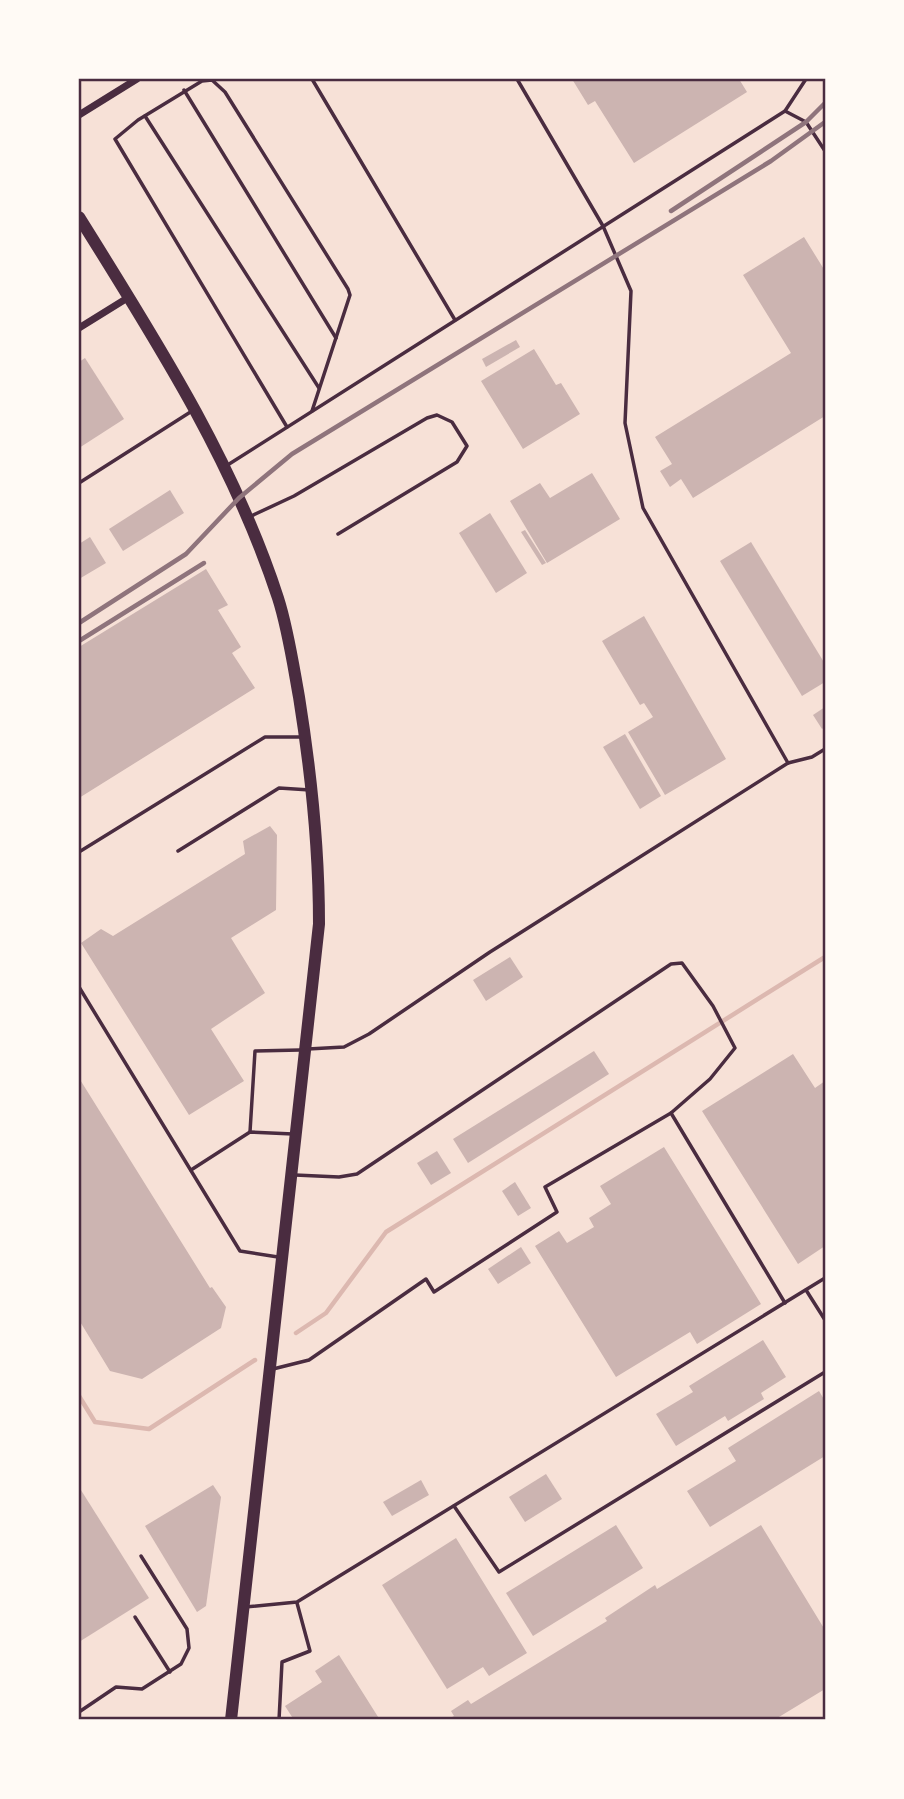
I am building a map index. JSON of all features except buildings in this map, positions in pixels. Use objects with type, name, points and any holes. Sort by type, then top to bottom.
[{"type":"main road","points":[[79,218],[196,408],[247,518],[278,599],[306,737],[312,790],[319,924],[231,1720]]},
{"type":"street","points":[[79,115],[137,79]]},
{"type":"street","points":[[79,328],[129,297]]},
{"type":"lane","points":[[312,79],[455,320]]},
{"type":"lane","points":[[517,79],[603,226],[631,291],[625,423],[643,508],[788,763]]},
{"type":"lane","points":[[224,467],[785,111],[806,79]]},
{"type":"lane","points":[[286,427],[115,139],[184,90],[202,81],[212,80],[225,92],[350,295],[312,411]]},
{"type":"lane","points":[[184,90],[336,338]]},
{"type":"lane","points":[[785,111],[806,122],[825,151]]},
{"type":"lane","points":[[145,116],[319,389]]},
{"type":"lane","points":[[79,483],[196,408]]},
{"type":"lane","points":[[247,518],[294,496],[428,418],[437,415],[452,422],[467,446],[457,462],[338,534]]},
{"type":"lane","points":[[79,852],[265,737],[306,737]]},
{"type":"lane","points":[[250,1132],[254,1051],[344,1046],[369,1034],[490,952],[788,763],[812,757],[825,749]]},
{"type":"lane","points":[[178,851],[279,789],[312,790]]},
{"type":"lane","points":[[269,1370],[309,1360],[426,1279],[434,1292],[557,1212],[545,1187],[671,1113],[710,1079],[735,1048],[717,1013],[682,964],[671,964],[357,1174],[339,1177],[291,1175]]},
{"type":"lane","points":[[79,987],[240,1251],[282,1258]]},
{"type":"lane","points":[[671,1113],[785,1303]]},
{"type":"lane","points":[[191,1170],[250,1132],[295,1134]]},
{"type":"lane","points":[[243,1607],[297,1602],[825,1278]]},
{"type":"lane","points":[[806,1290],[825,1320]]},
{"type":"lane","points":[[454,1506],[499,1572],[825,1372]]},
{"type":"lane","points":[[79,1712],[116,1687],[142,1689],[180,1664],[188,1648],[187,1629],[141,1556]]},
{"type":"lane","points":[[279,1720],[282,1662],[310,1651],[297,1602]]},
{"type":"lane","points":[[135,1617],[170,1672]]},
{"type":"waterway","points":[[296,1333],[326,1313],[386,1232],[825,957]]},
{"type":"waterway","points":[[79,1396],[95,1422],[149,1429],[255,1360]]},
{"type":"railway","points":[[671,211],[806,122],[825,103]]},
{"type":"railway","points":[[79,623],[186,554],[239,498],[292,454],[771,161],[825,122]]},
{"type":"railway","points":[[79,641],[204,563]]}]
